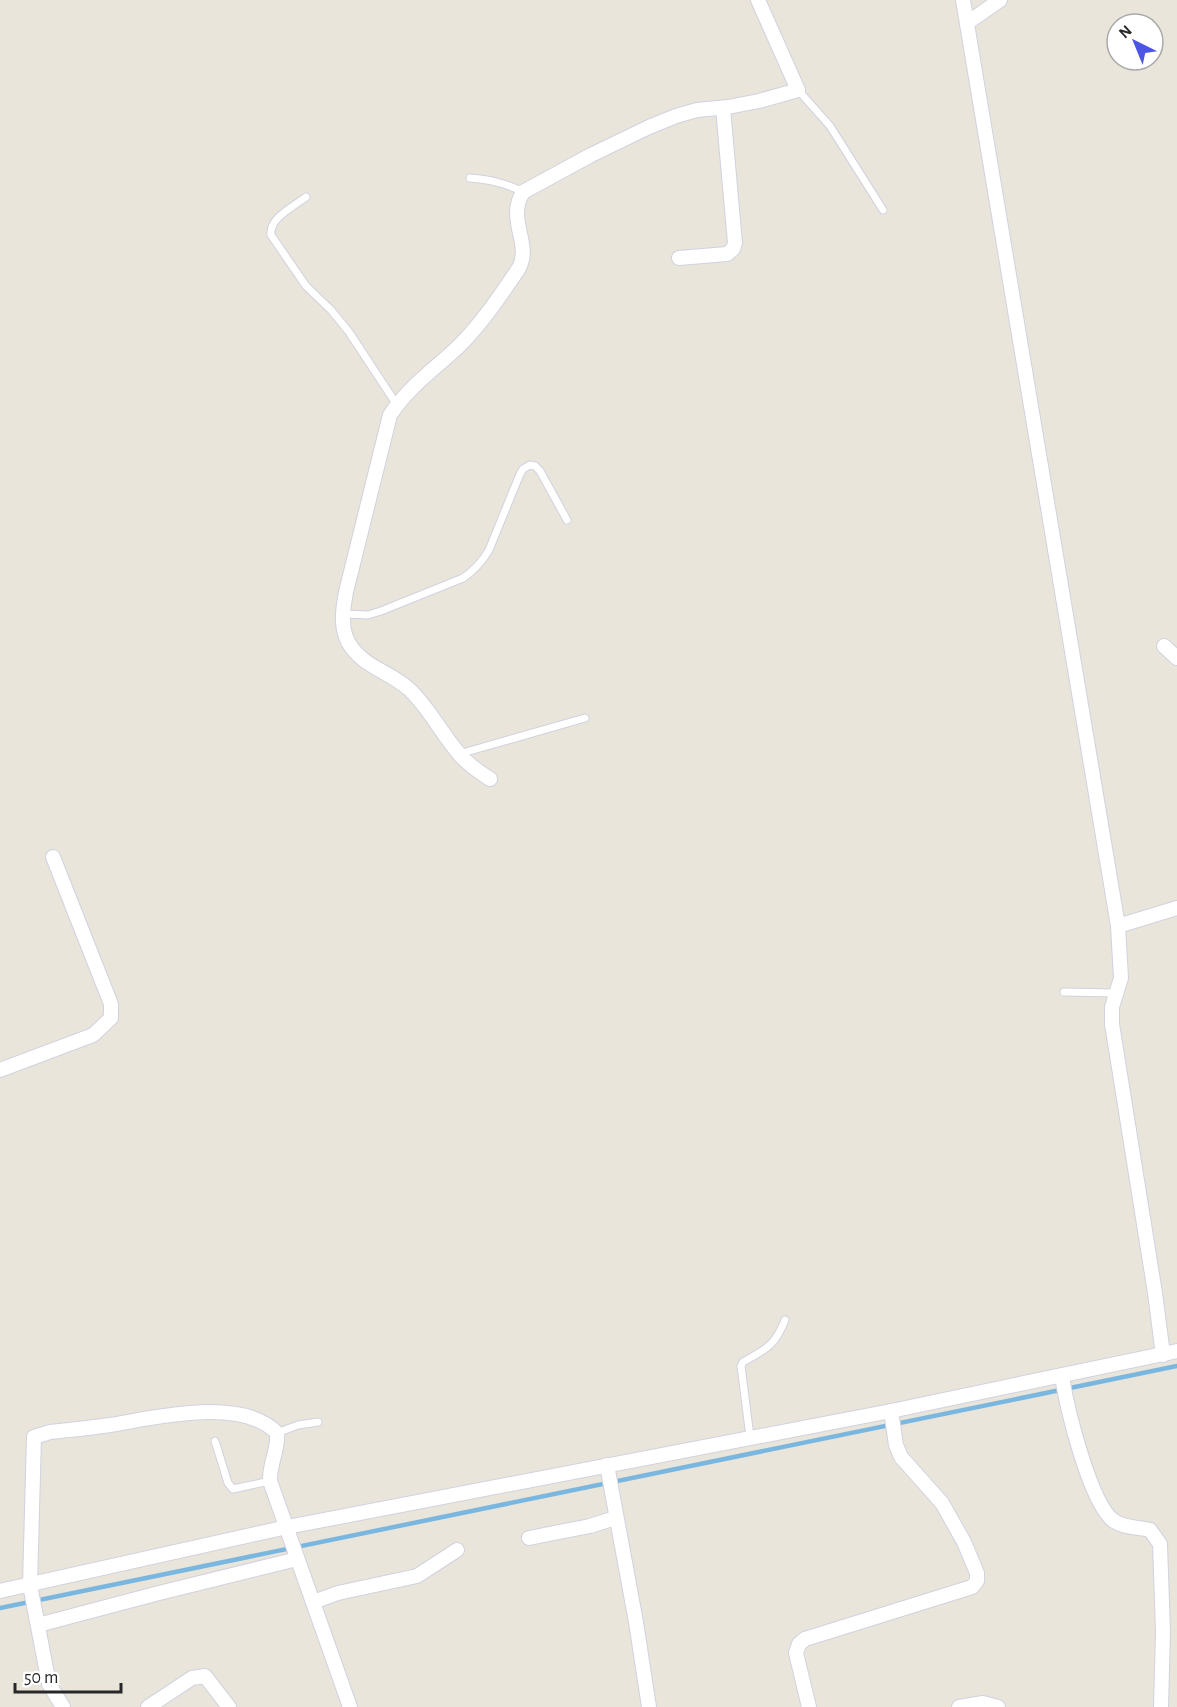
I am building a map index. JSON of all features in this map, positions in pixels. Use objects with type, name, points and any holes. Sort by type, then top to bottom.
[{"type":"street","points":[[490,779],[459,754],[422,702],[409,689],[361,658],[349,644],[344,633],[343,614],[346,592],[390,415],[422,377],[470,334],[524,260],[515,213],[517,201],[523,192],[649,127],[697,110],[759,101],[798,90],[758,0]]},
{"type":"street","points":[[0,1591],[31,1590],[288,1532],[607,1465],[750,1437],[891,1416],[1170,1353],[1155,1293],[1112,1024],[1112,1007],[1121,978],[1118,926],[963,0]]},
{"type":"street","points":[[967,24],[1000,0]]},
{"type":"street","points":[[679,258],[727,254],[733,249],[735,243],[723,108]]},
{"type":"street","points":[[1164,646],[1177,658]]},
{"type":"street","points":[[0,1070],[93,1035],[111,1018],[111,1004],[53,857]]},
{"type":"street","points":[[1118,926],[1177,908]]},
{"type":"street","points":[[1062,1377],[1067,1406],[1098,1503],[1114,1521],[1124,1526],[1150,1530],[1160,1544],[1163,1632],[1161,1707]]},
{"type":"street","points":[[63,1707],[50,1684],[31,1590],[34,1437],[50,1432],[182,1414],[219,1412],[265,1422],[277,1433],[278,1440],[270,1471],[270,1481],[350,1707]]},
{"type":"street","points":[[809,1707],[796,1653],[799,1644],[805,1639],[972,1587],[977,1581],[977,1573],[951,1517],[942,1503],[901,1456],[896,1445],[891,1416]]},
{"type":"street","points":[[607,1465],[649,1707]]},
{"type":"street","points":[[529,1538],[590,1526],[615,1518]]},
{"type":"street","points":[[312,1602],[338,1593],[417,1576],[457,1550]]},
{"type":"street","points":[[37,1619],[159,1593],[296,1556]]},
{"type":"street","points":[[1163,1632],[1177,1633]]},
{"type":"street","points":[[148,1707],[198,1676],[205,1676],[229,1707]]},
{"type":"street","points":[[959,1707],[983,1703],[998,1707]]},
{"type":"lane","points":[[798,90],[830,126],[883,210]]},
{"type":"lane","points":[[470,178],[489,179],[523,192]]},
{"type":"lane","points":[[306,197],[274,221],[270,229],[271,235],[306,286],[331,310],[349,332],[397,405]]},
{"type":"lane","points":[[343,614],[375,613],[463,578],[474,571],[489,550],[520,474],[530,465],[540,471],[567,520]]},
{"type":"lane","points":[[459,754],[585,718]]},
{"type":"lane","points":[[1064,992],[1115,993]]},
{"type":"lane","points":[[750,1437],[741,1366],[743,1362],[772,1345],[779,1337],[785,1320]]},
{"type":"lane","points":[[277,1433],[298,1425],[318,1422]]},
{"type":"lane","points":[[215,1441],[228,1483],[233,1489],[270,1481]]},
{"type":"waterway","points":[[0,1608],[1177,1366]]}]
